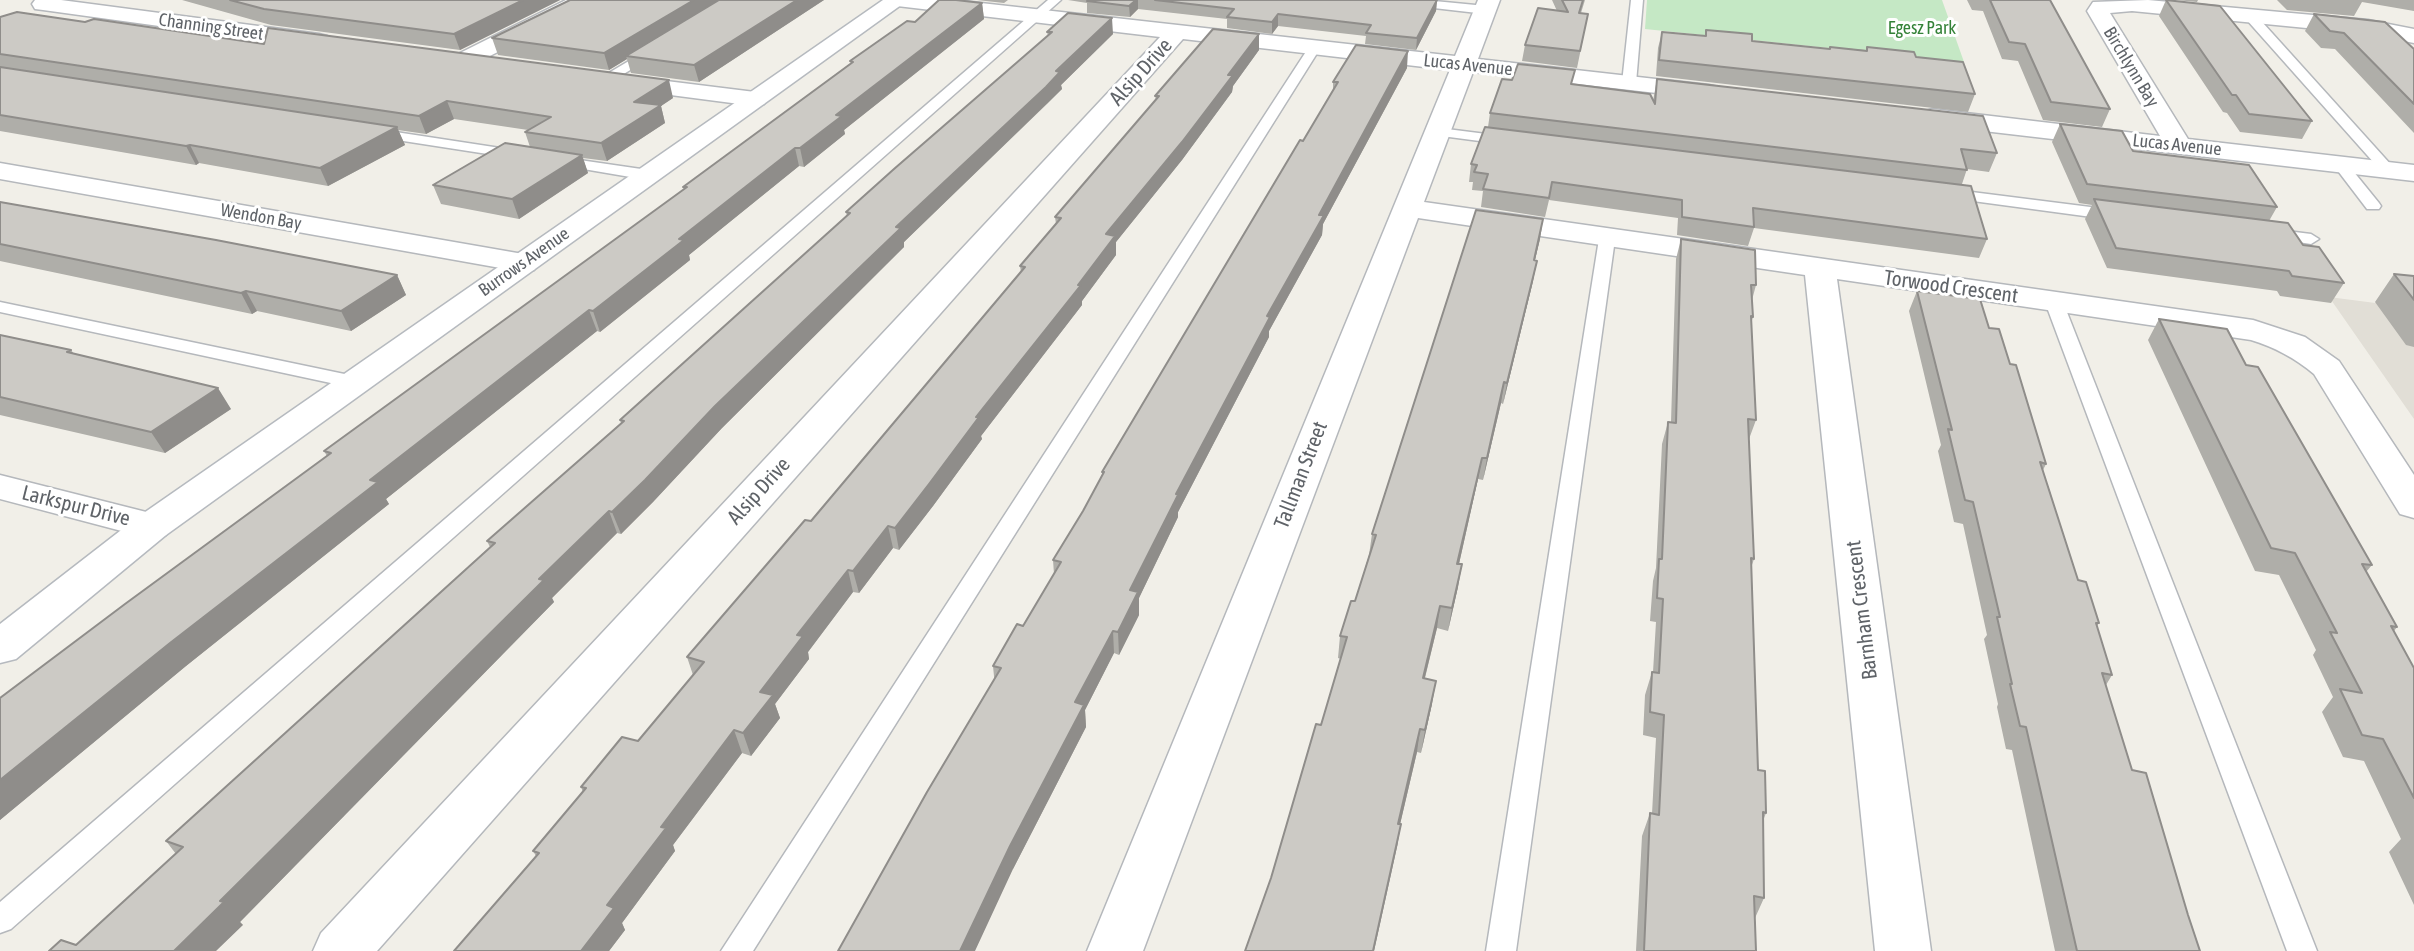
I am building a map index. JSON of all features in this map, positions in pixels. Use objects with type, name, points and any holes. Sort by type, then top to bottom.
[{"type":"street","points":[[462,61],[583,0]]},
{"type":"street","name":"Lucas Avenue","points":[[897,0],[1738,95]]},
{"type":"street","name":"Burrows Avenue","points":[[0,647],[152,526],[897,0]]},
{"type":"street","name":"Channing Street","points":[[39,5],[340,44]]},
{"type":"street","name":"Tallman Street","points":[[1115,951],[1487,5]]},
{"type":"street","name":"Birchlynn Bay","points":[[2179,145],[2098,11],[2107,6],[2132,5],[2368,27],[2414,36]]},
{"type":"street","name":"Alsip Drive","points":[[341,951],[1177,32]]},
{"type":"street","points":[[435,57],[501,66]]},
{"type":"street","points":[[579,76],[755,99]]},
{"type":"street","name":"Lucas Avenue","points":[[1915,115],[2401,171]]},
{"type":"street","name":"Wendon Bay","points":[[0,171],[523,263]]},
{"type":"street","name":"Torwood Crescent","points":[[1406,208],[2253,330],[2277,336],[2316,358],[2326,368],[2414,505]]},
{"type":"street","name":"Barnham Crescent","points":[[1820,269],[1903,951]]},
{"type":"street","name":"Larkspur Drive","points":[[0,487],[152,526]]},
{"type":"street","name":"Burrows Avenue","points":[[0,617],[152,526]]},
{"type":"lane","points":[[0,920],[1055,0]]},
{"type":"lane","points":[[1390,0],[1487,5]]},
{"type":"lane","points":[[1629,83],[1637,0]]},
{"type":"lane","points":[[2250,16],[2401,171]]},
{"type":"lane","points":[[604,80],[671,40]]},
{"type":"lane","points":[[736,951],[1315,47]]},
{"type":"lane","points":[[359,131],[648,175]]},
{"type":"lane","points":[[1439,132],[1522,142]]},
{"type":"lane","points":[[2340,164],[2373,206]]},
{"type":"lane","points":[[1937,193],[2131,217]]},
{"type":"lane","points":[[2255,232],[2311,239]]},
{"type":"lane","points":[[1501,951],[1607,239]]},
{"type":"lane","points":[[2054,302],[2302,951]]},
{"type":"lane","points":[[0,307],[355,382]]},
{"type":"shaded area","points":[[2329,297],[2414,308],[2414,419]]},
{"type":"green space","name":"Egesz Park","points":[[1647,0],[1942,0],[1964,62],[1645,29]]},
{"type":"building","points":[[230,0],[523,0],[454,34],[264,9]]},
{"type":"building","points":[[570,0],[694,0],[604,53],[492,38]]},
{"type":"building","points":[[719,0],[797,0],[694,65],[626,56]]},
{"type":"building","points":[[939,0],[982,3],[836,115],[842,116],[800,148],[795,148],[679,239],[684,240],[593,311],[589,310],[370,480],[378,482],[170,643],[0,780],[0,698],[331,453],[324,451],[687,187],[683,187],[853,62],[850,61],[907,21],[915,22]]},
{"type":"building","points":[[1088,0],[1136,0],[1129,6]]},
{"type":"building","points":[[1155,0],[1437,0],[1417,38],[1366,33],[1371,25],[1278,14],[1272,22],[1227,17],[1234,9]]},
{"type":"building","points":[[1562,0],[1583,0],[1579,13],[1588,14],[1580,51],[1525,45],[1538,8],[1568,12]]},
{"type":"building","points":[[1990,0],[2050,0],[2110,109],[2051,102],[2025,44],[2009,42]]},
{"type":"building","points":[[2166,0],[2220,6],[2312,121],[2249,114],[2236,95],[2232,95]]},
{"type":"building","points":[[17,12],[85,22],[94,19],[264,44],[268,28],[669,80],[634,102],[661,105],[601,143],[525,132],[551,117],[447,101],[419,116],[0,54],[0,17]]},
{"type":"building","points":[[1068,13],[1112,18],[1056,71],[1060,72],[1046,87],[896,227],[901,228],[715,406],[645,480],[539,579],[544,580],[220,901],[224,902],[174,951],[49,951],[61,940],[76,945],[183,847],[166,841],[495,543],[487,541],[624,421],[620,420],[850,213],[846,212],[1052,32],[1047,32]]},
{"type":"building","points":[[2314,14],[2385,22],[2414,49],[2414,104],[2344,33],[2330,31]]},
{"type":"building","points":[[1213,29],[1259,34],[1228,75],[1233,75],[1182,142],[1106,234],[1115,236],[1078,285],[1081,285],[976,417],[979,417],[929,484],[895,528],[888,526],[853,571],[848,570],[797,635],[803,636],[760,692],[773,695],[743,733],[734,730],[661,827],[666,828],[607,905],[614,908],[581,951],[454,951],[539,853],[533,851],[586,788],[581,787],[622,737],[638,741],[704,662],[687,657],[805,520],[811,521],[1025,267],[1020,266],[1061,218],[1055,217]]},
{"type":"building","points":[[1706,30],[1752,34],[1752,41],[1867,51],[1867,47],[1914,52],[1916,57],[1963,62],[1975,94],[1659,60],[1662,32],[1706,36]]},
{"type":"building","points":[[1356,45],[1408,51],[1319,215],[1324,215],[1267,316],[1270,317],[1176,494],[1178,495],[1130,590],[1138,592],[1118,632],[1113,631],[1075,702],[1084,705],[1010,846],[960,951],[838,951],[927,792],[1001,668],[993,666],[1017,624],[1023,626],[1061,562],[1053,560],[1083,511],[1102,472],[1300,140],[1303,141],[1338,82],[1333,82]]},
{"type":"building","points":[[1518,64],[1575,70],[1571,84],[1650,94],[1655,104],[1657,79],[1983,116],[1997,153],[1961,149],[1967,170],[1490,113],[1502,79],[1512,80]]},
{"type":"building","points":[[0,67],[397,127],[320,168],[0,115]]},
{"type":"building","points":[[2060,124],[2122,131],[2133,151],[2249,165],[2277,207],[2087,184]]},
{"type":"building","points":[[1485,127],[1971,186],[1987,239],[1753,208],[1754,227],[1682,217],[1682,200],[1552,182],[1549,198],[1483,189],[1488,174],[1474,172],[1477,165],[1471,164]]},
{"type":"building","points":[[505,143],[582,155],[512,199],[433,185]]},
{"type":"building","points":[[2094,199],[2288,223],[2303,245],[2319,247],[2344,283],[2292,276],[2289,271],[2116,248]]},
{"type":"building","points":[[0,202],[397,275],[341,311],[246,291],[241,293],[0,244]]},
{"type":"building","points":[[1476,210],[1543,219],[1534,260],[1537,261],[1507,383],[1504,382],[1487,458],[1482,458],[1457,564],[1462,564],[1452,608],[1440,606],[1423,678],[1436,681],[1425,730],[1420,729],[1373,951],[1245,951],[1271,878],[1316,724],[1321,725],[1347,637],[1340,636],[1351,601],[1355,601],[1376,535],[1372,534]]},
{"type":"building","points":[[1681,239],[1755,250],[1756,285],[1751,285],[1753,317],[1751,316],[1756,420],[1748,419],[1758,770],[1765,771],[1766,813],[1763,812],[1764,898],[1754,896],[1756,951],[1644,951],[1650,813],[1659,815],[1664,715],[1650,712],[1652,672],[1659,673],[1663,599],[1657,598],[1659,559],[1662,559],[1668,422],[1676,423]]},
{"type":"building","points":[[2394,274],[2414,276],[2414,300]]},
{"type":"building","points":[[1917,291],[1980,299],[1989,328],[1999,329],[2010,364],[2016,365],[2046,464],[2040,462],[2078,580],[2086,582],[2099,623],[2096,623],[2112,675],[2102,673],[2132,770],[2146,773],[2200,951],[2077,951],[2026,727],[2020,726],[2010,684],[1997,617],[2000,617],[1973,502],[1965,500],[1948,429],[1952,430]]},
{"type":"building","points":[[2159,319],[2227,329],[2246,365],[2258,367],[2372,565],[2362,564],[2397,627],[2391,626],[2414,668],[2414,798],[2383,739],[2362,735],[2340,689],[2362,693],[2330,632],[2337,633],[2295,553],[2271,548]]},
{"type":"building","points":[[0,335],[71,350],[67,352],[218,388],[151,432],[0,397]]}]
